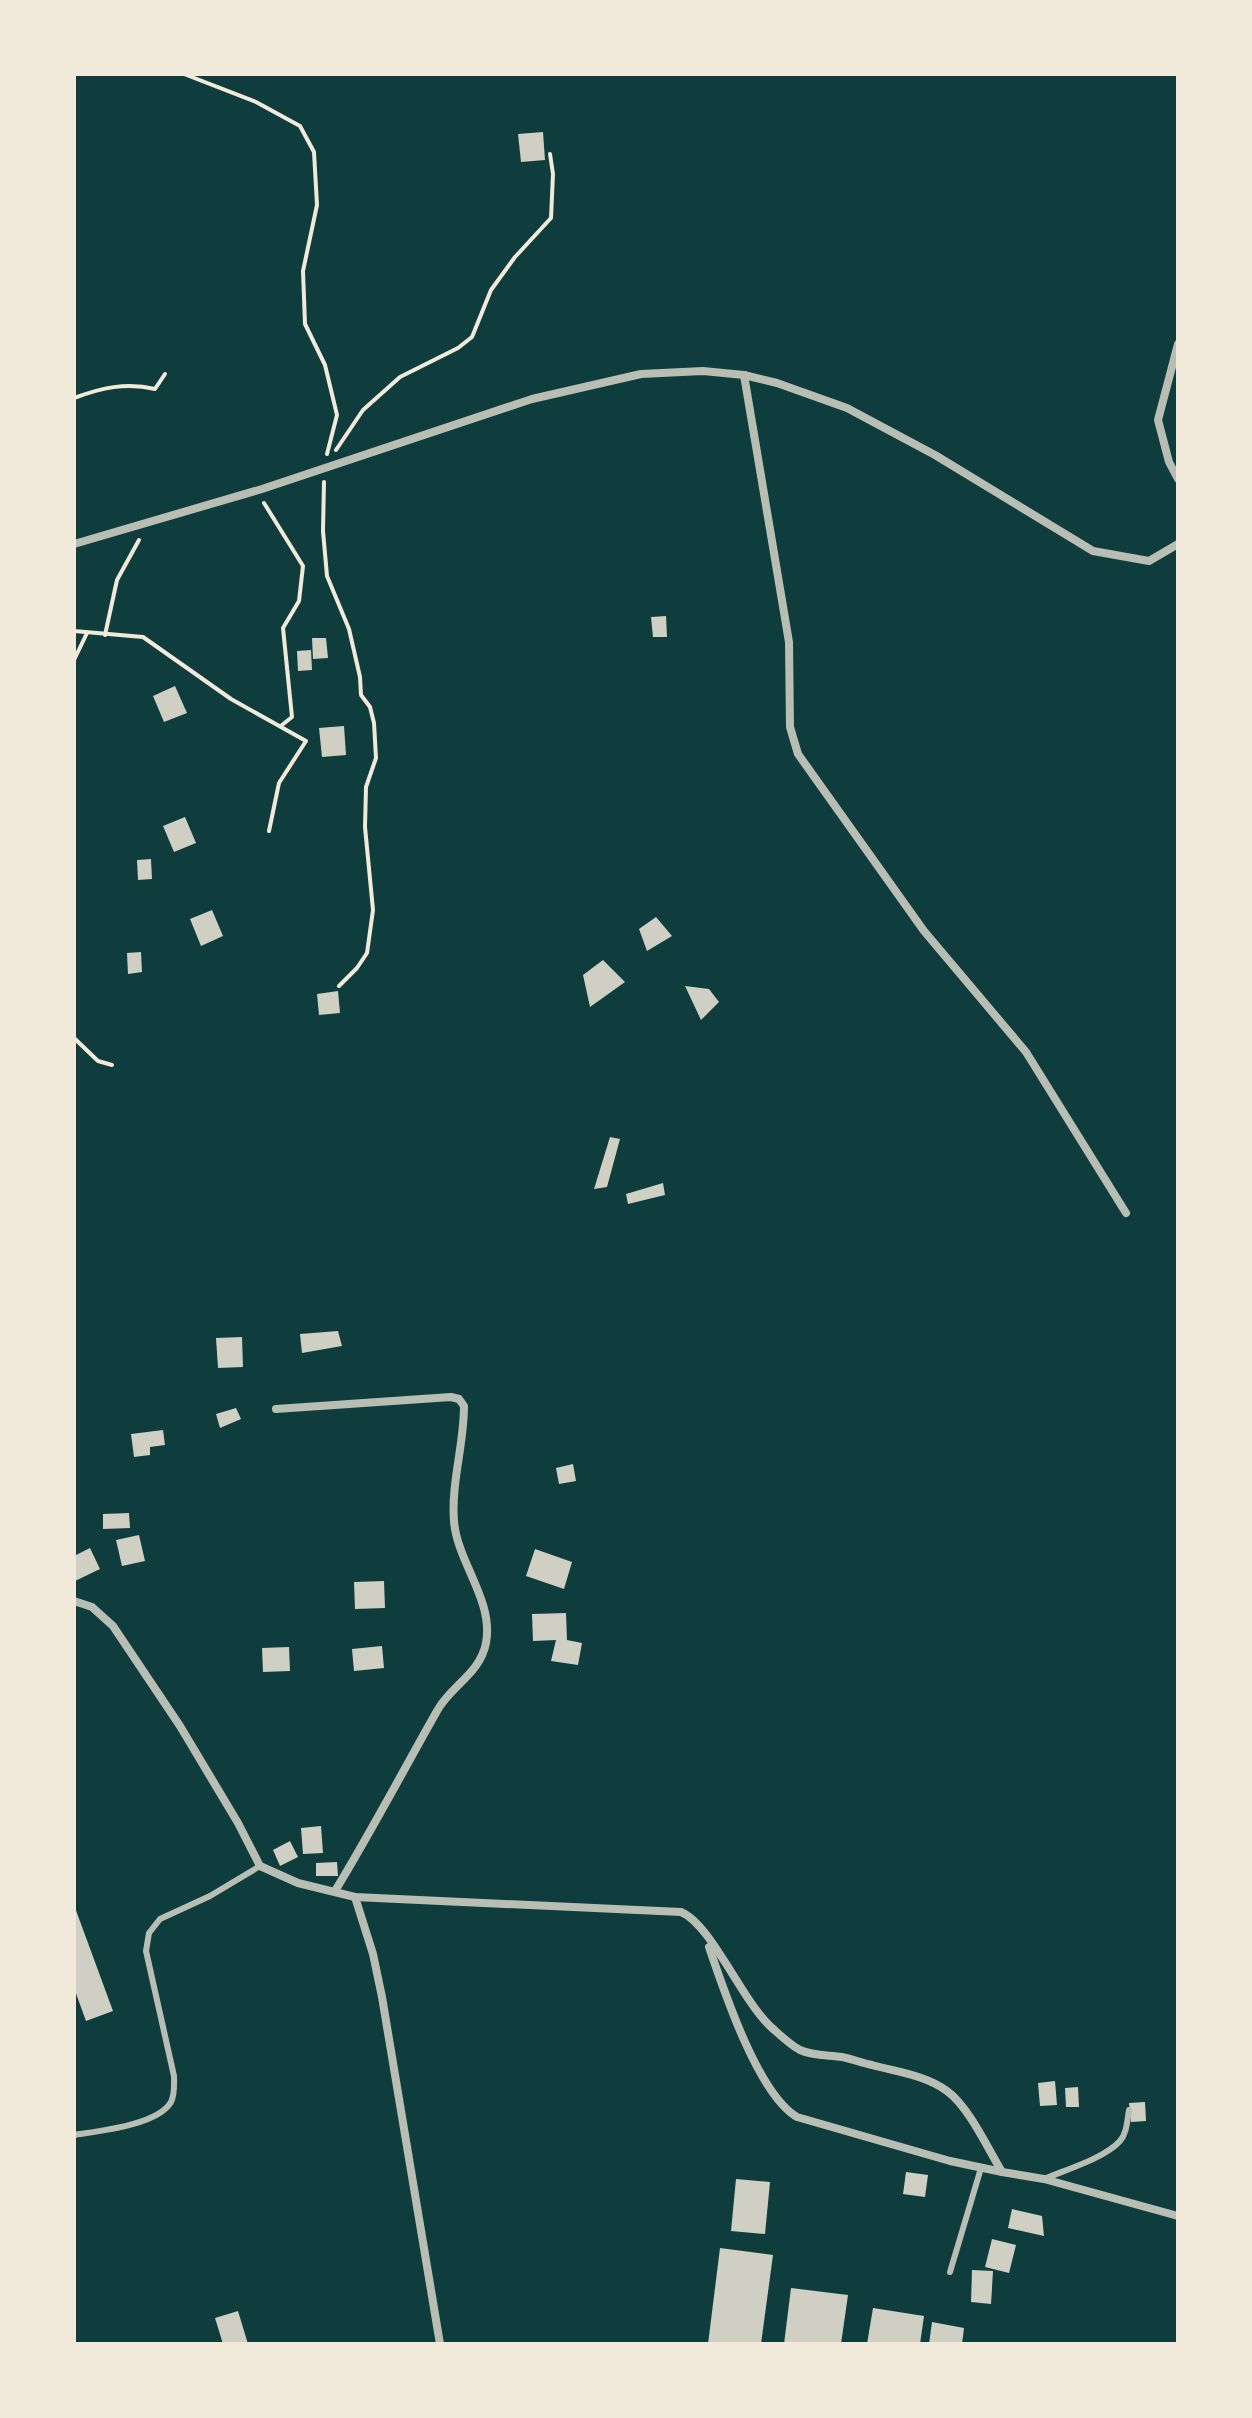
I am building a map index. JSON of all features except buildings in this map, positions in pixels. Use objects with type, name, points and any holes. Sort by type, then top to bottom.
[{"type":"street","points":[[1178,344],[1158,420],[1169,462],[1178,479]]},
{"type":"street","points":[[74,544],[256,490],[532,399],[628,377],[703,371],[744,375],[777,383],[847,408],[935,455],[1093,551],[1149,561],[1178,544]]},
{"type":"street","points":[[744,375],[789,642],[790,727],[798,754],[924,931],[1026,1052],[1126,1213]]},
{"type":"street","points":[[276,1409],[451,1397],[459,1399],[464,1406],[453,1504],[454,1523],[475,1582],[486,1627],[486,1644],[476,1666],[438,1708],[374,1827],[335,1891]]},
{"type":"street","points":[[74,1601],[92,1607],[113,1626],[180,1726],[260,1866],[298,1883],[355,1897],[670,1909],[691,1915],[702,1926],[768,2025],[799,2050],[844,2057],[919,2077],[949,2093],[962,2108],[1002,2172]]},
{"type":"street","points":[[355,1897],[373,1954],[382,1997],[440,2344]]},
{"type":"street","points":[[702,1926],[732,2015],[771,2092],[783,2109],[797,2117],[981,2168],[1044,2179],[1178,2216]]},
{"type":"lane","points":[[74,2135],[152,2118],[170,2103],[174,2094],[174,2076],[146,1951],[149,1933],[160,1919],[210,1896],[260,1866]]},
{"type":"lane","points":[[1044,2179],[1112,2148],[1121,2140],[1129,2110]]},
{"type":"lane","points":[[950,2272],[981,2168]]},
{"type":"path","points":[[184,74],[256,102],[300,126],[314,152],[317,205],[303,271],[305,324],[325,365],[337,415],[323,468],[327,576],[349,629],[361,695],[370,707],[374,723],[376,758],[366,787],[365,827],[373,910],[367,953],[339,986]]},
{"type":"path","points":[[323,468],[363,410],[400,377],[458,348],[472,337],[491,290],[515,257],[551,218],[553,174],[550,154]]},
{"type":"path","points":[[74,398],[118,386],[138,385],[155,389],[165,374]]},
{"type":"path","points":[[256,490],[303,566],[299,601],[283,628],[292,717],[281,726]]},
{"type":"path","points":[[105,635],[117,580],[152,520]]},
{"type":"path","points":[[74,631],[143,637],[231,699],[306,741],[279,783],[269,831]]},
{"type":"path","points":[[74,660],[87,633]]},
{"type":"path","points":[[74,1038],[98,1061],[112,1065]]}]
